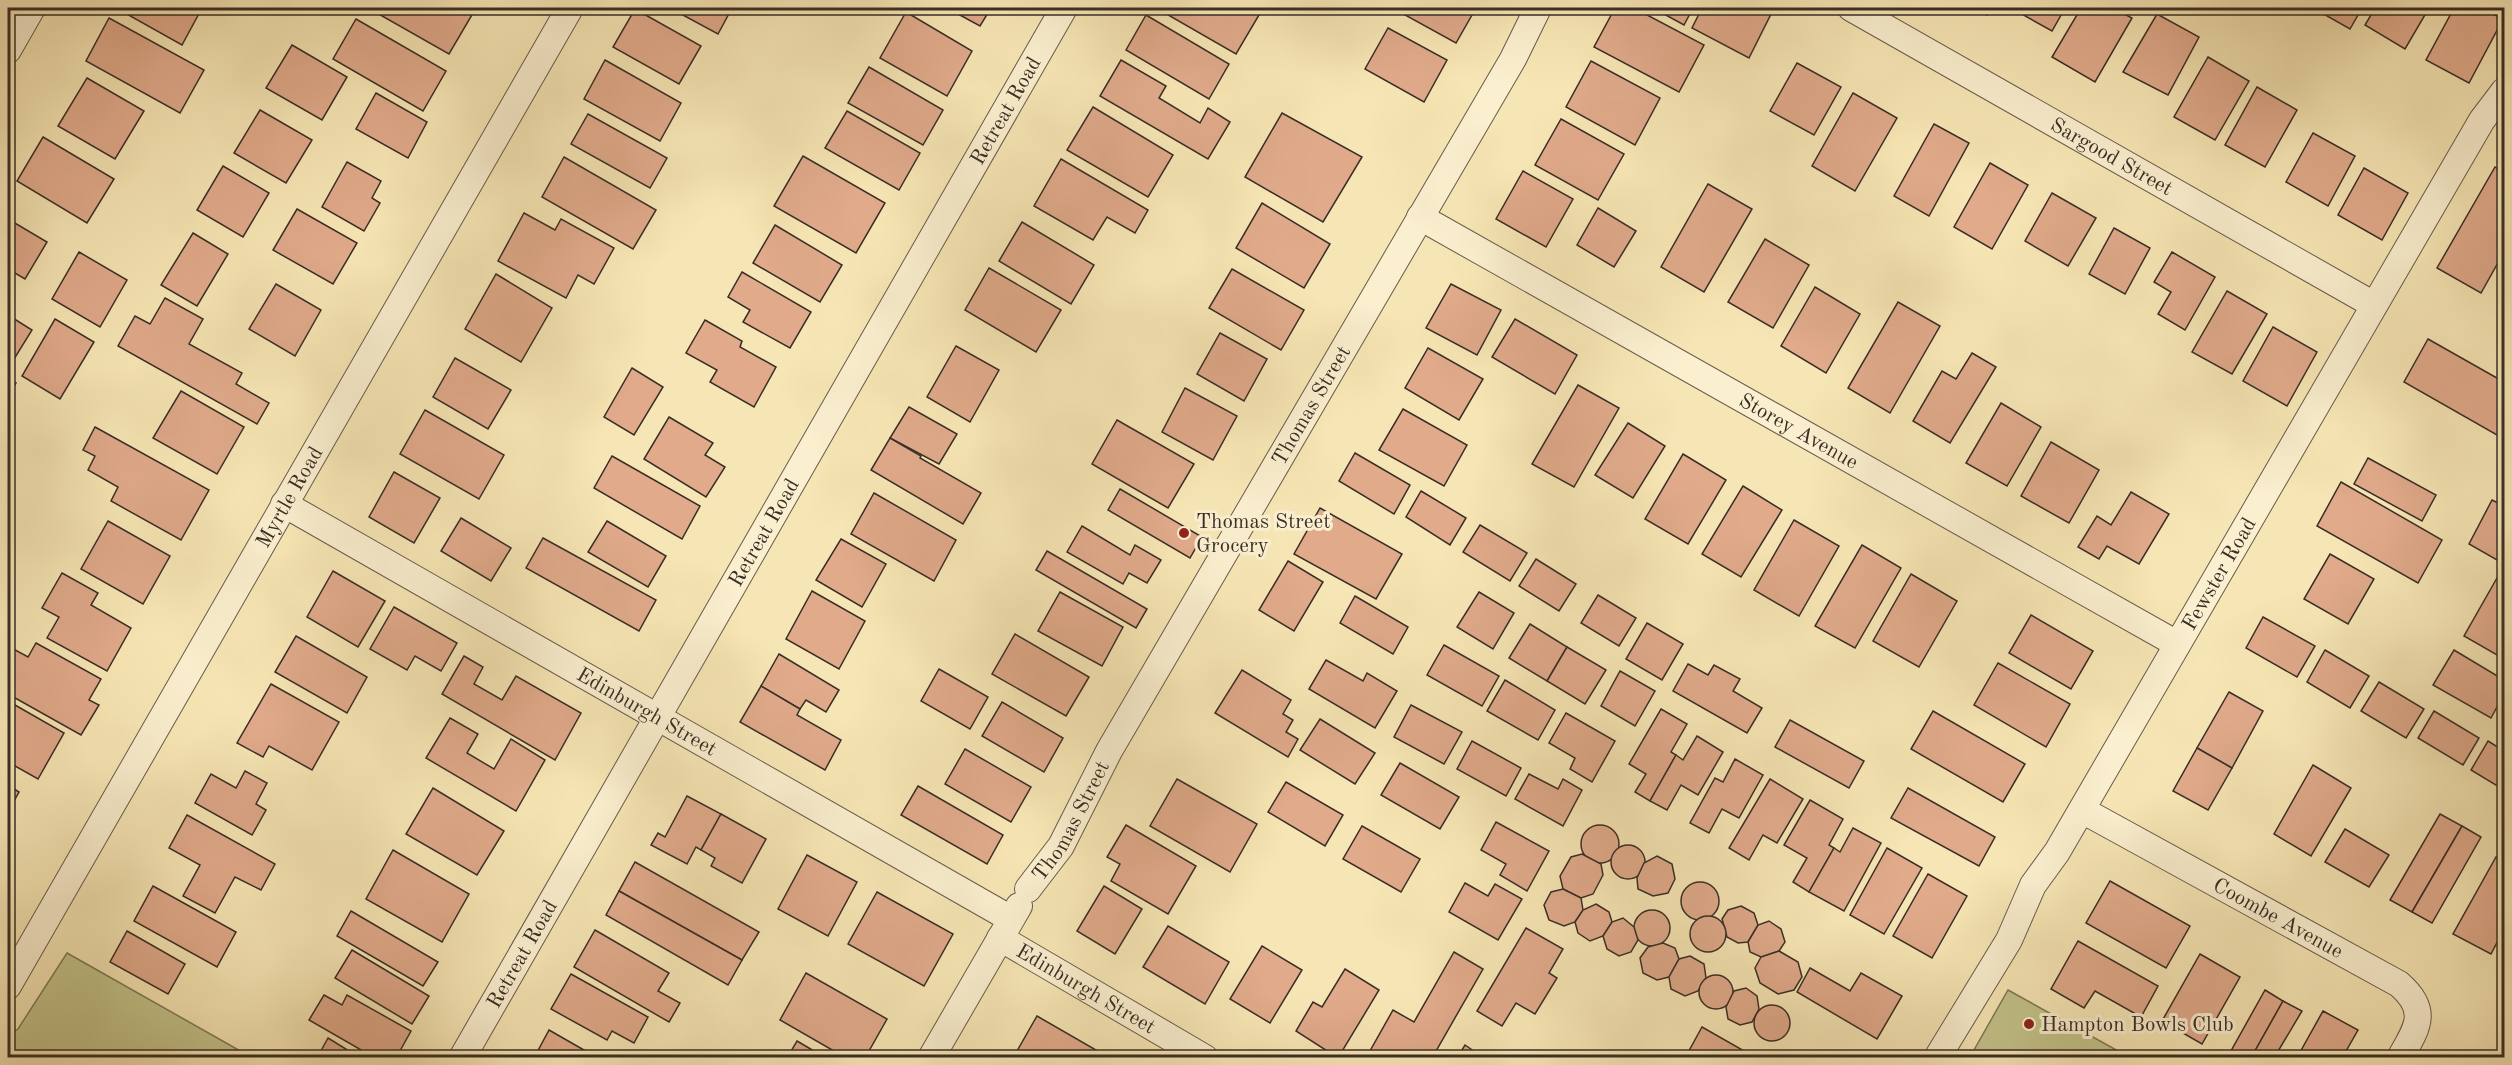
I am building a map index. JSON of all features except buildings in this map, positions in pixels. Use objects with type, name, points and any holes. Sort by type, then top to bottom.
[{"type":"street","points":[[8,50],[32,8]]},
{"type":"street","name":"Myrtle Road","points":[[8,986],[570,8]]},
{"type":"street","name":"Retreat Road","points":[[462,1058],[1064,8]]},
{"type":"street","name":"Thomas Street","points":[[931,1058],[1028,889],[1055,826],[1109,751],[1513,59],[1538,8]]},
{"type":"street","name":"Thomas Street","points":[[1513,59],[1552,8]]},
{"type":"street","name":"Sargood Street","points":[[1851,8],[2374,305]]},
{"type":"street","name":"Fewster Road","points":[[1938,1058],[2009,940],[2033,885],[2057,852],[2082,810],[2482,120],[2505,91]]},
{"type":"street","name":"Storey Avenue","points":[[1420,217],[2177,644]]},
{"type":"street","name":"Edinburgh Street","points":[[284,504],[657,717],[1006,928],[1205,1058]]},
{"type":"street","name":"Coombe Avenue","points":[[2082,810],[2399,984],[2410,993],[2418,1014],[2415,1032],[2400,1058]]},
{"type":"green space","points":[[67,953],[251,1057],[8,1057],[8,1036],[18,1029]]},
{"type":"green space","name":"Hampton Bowls Club","points":[[2008,990],[2129,1057],[1970,1057]]},
{"type":"place","name":"Thomas Street Grocery","points":[[1184,533]]},
{"type":"place","name":"Hampton Bowls Club","points":[[2029,1024]]}]
